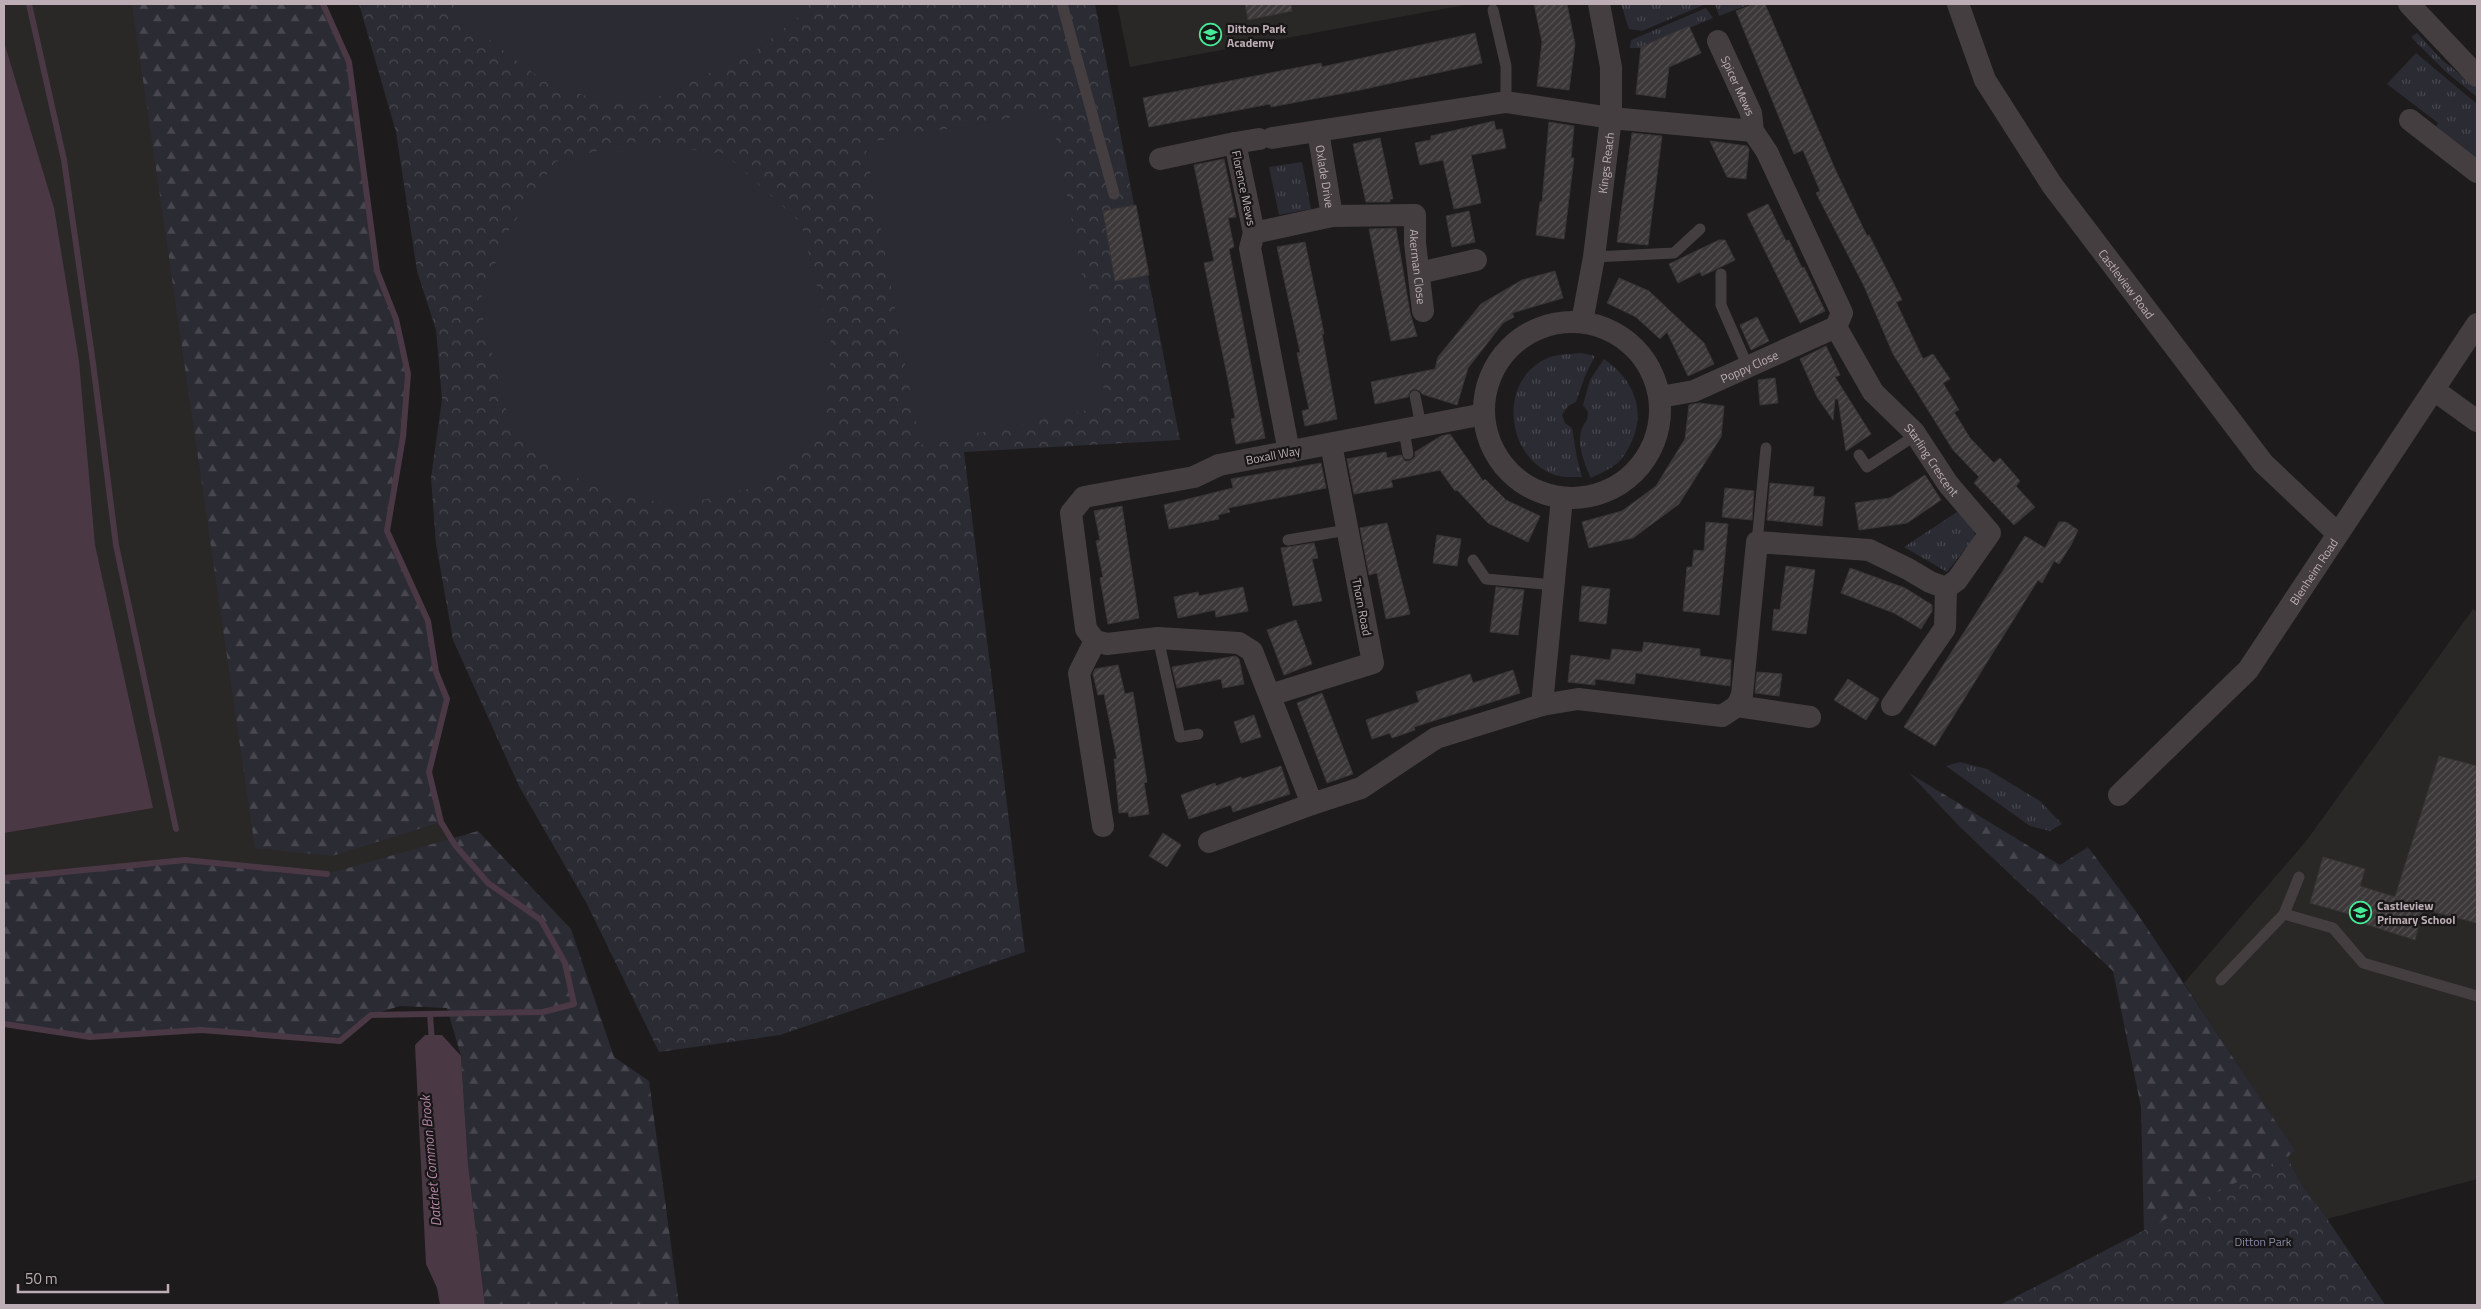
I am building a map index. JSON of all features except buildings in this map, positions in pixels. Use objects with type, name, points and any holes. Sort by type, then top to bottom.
[{"type":"street","name":"Kings Reach","points":[[1582,322],[1594,257],[1612,118],[1611,67],[1599,4]]},
{"type":"street","name":"Castleview Road","points":[[1958,4],[1985,80],[2052,185],[2263,463],[2338,534]]},
{"type":"street","points":[[2408,4],[2477,76]]},
{"type":"street","name":"Spicer Mews","points":[[1718,41],[1751,113],[1753,131]]},
{"type":"street","name":"Oxlade Drive","points":[[1254,233],[1332,216],[1318,131],[1506,102],[1612,118],[1753,131]]},
{"type":"street","points":[[2410,120],[2477,172]]},
{"type":"street","name":"Florence Mews","points":[[1160,159],[1235,144],[1318,131]]},
{"type":"street","points":[[1753,131],[1767,152],[1842,313],[1836,327]]},
{"type":"street","name":"Florence Mews","points":[[1235,144],[1254,233]]},
{"type":"street","name":"Akerman Close","points":[[1332,216],[1415,215],[1415,243],[1423,311]]},
{"type":"street","points":[[1254,233],[1250,248],[1290,452]]},
{"type":"street","points":[[1419,273],[1476,260]]},
{"type":"street","points":[[1582,322],[1602,327],[1623,338],[1640,354],[1653,374],[1660,397],[1660,424],[1652,449],[1637,470],[1617,487],[1592,496],[1562,498],[1538,492],[1511,473],[1500,460],[1489,438],[1484,414],[1488,383],[1502,356],[1524,336],[1552,324],[1582,322]]},
{"type":"street","name":"Blenheim Road","points":[[2119,796],[2248,670],[2477,324]]},
{"type":"street","name":"Poppy Close","points":[[1660,397],[1694,391],[1836,327]]},
{"type":"street","name":"Starling Crescent","points":[[1836,327],[1873,392],[1916,436],[1948,484],[1990,533],[1957,580],[1946,588]]},
{"type":"street","points":[[2434,390],[2477,421]]},
{"type":"street","name":"Boxall Way","points":[[1094,641],[1086,629],[1071,514],[1084,497],[1194,477],[1219,465],[1484,414]]},
{"type":"street","name":"Thorn Road","points":[[1270,695],[1373,663],[1331,444]]},
{"type":"street","points":[[1542,706],[1562,498]]},
{"type":"street","points":[[1209,842],[1361,788],[1436,738],[1542,706],[1578,699],[1722,716],[1737,706],[1742,695],[1757,542],[1870,550],[1930,582],[1946,588],[1945,628],[1892,705]]},
{"type":"street","points":[[1103,826],[1079,673],[1094,641],[1107,644],[1158,638],[1238,643],[1252,651],[1312,804]]},
{"type":"street","points":[[1737,706],[1810,717]]},
{"type":"lane","points":[[1062,4],[1114,194]]},
{"type":"lane","points":[[1493,10],[1506,66],[1506,102]]},
{"type":"lane","points":[[1594,257],[1674,254],[1700,229]]},
{"type":"lane","points":[[1721,274],[1721,305],[1748,367]]},
{"type":"lane","points":[[1408,454],[1413,428],[1415,396]]},
{"type":"lane","points":[[1859,455],[1867,467],[1916,436]]},
{"type":"lane","points":[[1757,542],[1766,448]]},
{"type":"lane","points":[[1288,540],[1347,530]]},
{"type":"lane","points":[[1473,560],[1486,579],[1554,585]]},
{"type":"lane","points":[[1158,638],[1180,737],[1198,734]]},
{"type":"lane","points":[[2221,980],[2284,914],[2299,877]]},
{"type":"lane","points":[[2284,914],[2333,928],[2363,963],[2477,996]]},
{"type":"shaded area","points":[[4,4],[323,4],[349,62],[377,271],[396,319],[408,374],[403,437],[387,531],[428,621],[436,672],[447,699],[429,772],[441,822],[455,845],[328,874],[257,865],[185,860],[4,878]]},
{"type":"shaded area","name":"Ditton Park Academy","points":[[1117,4],[1470,4],[1130,67]]},
{"type":"shaded area","name":"Castleview Primary School","points":[[2473,609],[2477,612],[2477,1179],[2327,1219],[2300,1183],[2287,1156],[2294,1151],[2184,983],[2307,840]]},
{"type":"green space","points":[[132,4],[323,4],[349,62],[377,271],[396,319],[408,374],[403,437],[387,531],[428,621],[436,672],[447,699],[429,772],[441,822],[332,856],[255,848]]},
{"type":"green space","points":[[359,4],[1095,4],[1180,440],[964,452],[1025,952],[780,1035],[659,1052],[587,904],[519,786],[453,640],[436,544],[431,478],[442,399],[436,330],[417,271],[396,132]]},
{"type":"green space","points":[[456,4],[808,4],[806,11],[754,52],[653,99],[601,102],[540,78],[461,18]]},
{"type":"green space","points":[[1621,4],[1706,4],[1642,31],[1629,29]]},
{"type":"green space","points":[[1715,4],[1750,4],[1719,16]]},
{"type":"green space","points":[[1706,8],[1713,18],[1641,48],[1630,48],[1631,40]]},
{"type":"green space","points":[[2417,33],[2442,60],[2477,88],[2477,97],[2446,72],[2411,37]]},
{"type":"green space","points":[[2416,53],[2477,104],[2477,167],[2434,131],[2438,123],[2387,84]]},
{"type":"green space","points":[[1051,111],[1107,406],[920,445],[865,143]]},
{"type":"green space","points":[[631,142],[725,154],[801,223],[832,347],[823,427],[766,484],[678,506],[610,492],[554,468],[512,432],[479,303],[509,230],[555,162]]},
{"type":"green space","points":[[1302,162],[1311,209],[1279,215],[1269,167]]},
{"type":"green space","points":[[1581,353],[1595,356],[1585,376],[1576,402],[1568,406],[1562,415],[1565,423],[1572,428],[1582,477],[1559,476],[1536,464],[1524,450],[1517,433],[1514,416],[1515,398],[1522,381],[1533,367],[1550,357]]},
{"type":"green space","points":[[1604,359],[1623,376],[1630,387],[1635,398],[1637,422],[1635,434],[1621,459],[1612,467],[1591,478],[1585,464],[1580,441],[1588,412],[1583,405],[1590,380]]},
{"type":"green space","points":[[1957,512],[1973,525],[1976,541],[1971,547],[1965,549],[1947,572],[1904,547]]},
{"type":"green space","points":[[1960,762],[1987,769],[2040,801],[2062,824],[2050,831],[2030,826],[1946,766]]},
{"type":"green space","points":[[1909,773],[2060,865],[2088,847],[2137,913],[2295,1151],[2287,1157],[2300,1183],[2327,1219],[2385,1305],[2142,1252],[2144,1230],[2141,1107],[2113,971],[1960,827]]},
{"type":"green space","points":[[478,831],[571,929],[614,1057],[649,1081],[679,1305],[485,1305],[468,1164],[461,1056],[447,1008],[400,1006],[371,1015],[340,1041],[201,1030],[90,1037],[4,1024],[4,878],[185,860],[257,865],[327,874]]},
{"type":"green space","name":"Ditton Park","points":[[2287,1156],[2300,1183],[2327,1219],[2385,1305],[2000,1305]]},
{"type":"water","points":[[4,42],[54,208],[79,361],[95,545],[153,808],[4,833]]},
{"type":"water","points":[[425,1035],[442,1035],[461,1056],[468,1164],[485,1305],[440,1305],[437,1288],[426,1264],[415,1045]]},
{"type":"waterway","points":[[29,4],[64,160],[93,363],[116,545],[176,829]]},
{"type":"waterway","points":[[4,1024],[90,1037],[201,1030],[340,1041],[371,1015],[543,1012],[574,1004],[565,963],[541,920],[488,883],[455,845],[441,822],[429,772],[447,699],[436,672],[428,621],[387,531],[403,437],[408,374],[396,319],[377,271],[349,62],[323,4]]},
{"type":"waterway","points":[[4,878],[185,860],[327,874]]},
{"type":"waterway","name":"Datchet Common Brook","points":[[430,1014],[432,1043]]},
{"type":"place","name":"Ditton Park Academy","points":[[1211,35]]},
{"type":"place","name":"Castleview Primary School","points":[[2361,912]]}]
